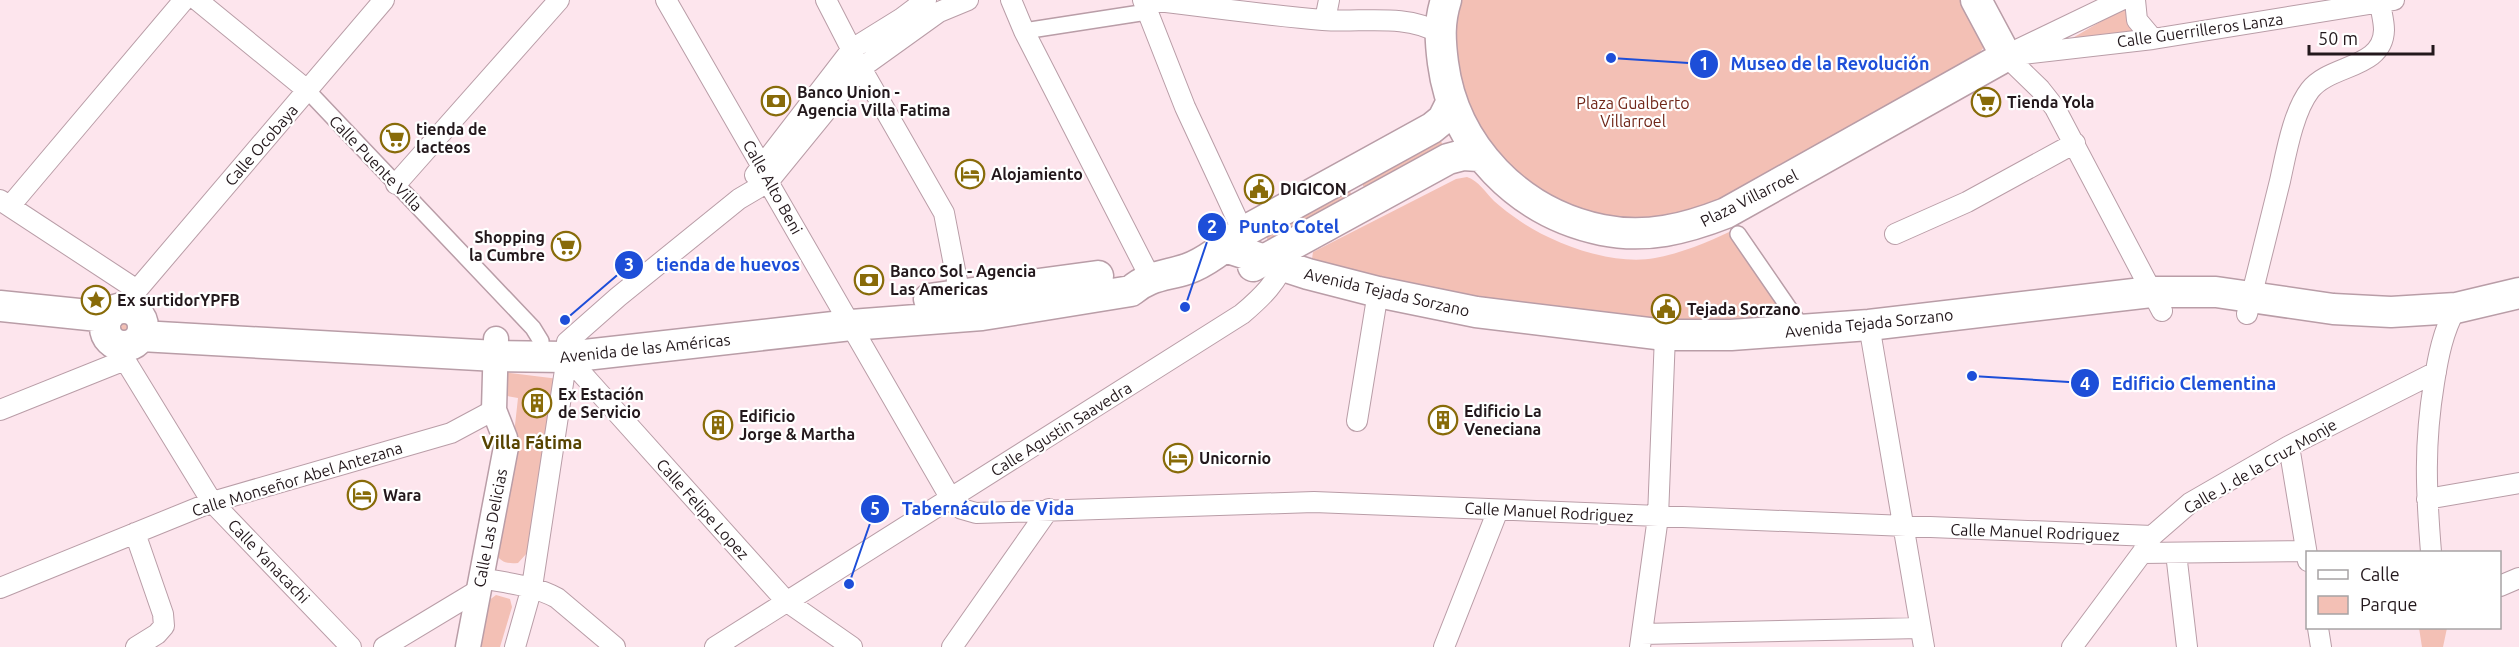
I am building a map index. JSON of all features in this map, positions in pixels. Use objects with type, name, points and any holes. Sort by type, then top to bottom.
[{"type":"main road","name":"Plaza Villarroel","points":[[1446,0],[1439,33],[1450,103],[1479,156],[1512,187],[1559,217],[1601,230],[1626,233],[1662,233],[1694,226],[1726,213],[2006,56]]},
{"type":"main road","points":[[1976,0],[2006,56]]},
{"type":"main road","points":[[1260,257],[1348,174],[1432,128],[1443,119],[1450,103]]},
{"type":"main road","points":[[1260,257],[1448,159],[1463,155],[1479,156]]},
{"type":"main road","points":[[1348,174],[1365,204]]},
{"type":"main road","name":"Avenida Tejada Sorzano","points":[[1190,268],[1260,257],[1377,299],[1490,330],[1735,352],[2156,301],[2202,308],[2249,305],[2336,327],[2374,329],[2451,317],[2517,299]]},
{"type":"main road","name":"Avenida de las Américas","points":[[846,316],[982,315],[1131,291],[1147,280],[1190,268]]},
{"type":"main road","name":"Avenida de las Américas","points":[[0,325],[125,326],[496,348],[559,347],[846,316],[960,296],[1129,271],[1147,280]]},
{"type":"main road","name":"Avenida de las Américas","points":[[0,306],[125,326]]},
{"type":"main road","name":"Avenida Tejada Sorzano","points":[[1664,344],[1731,335],[1804,330],[1870,334]]},
{"type":"street","points":[[5,203],[184,0]]},
{"type":"street","name":"Calle Puente Villa","points":[[197,0],[307,90],[533,328],[559,347]]},
{"type":"street","name":"Calle Ocobaya","points":[[0,410],[125,326],[307,90],[384,0]]},
{"type":"street","points":[[396,184],[559,0]]},
{"type":"street","name":"Calle Alto Beni","points":[[666,0],[951,499]]},
{"type":"street","points":[[826,0],[861,68],[944,213],[960,296]]},
{"type":"street","points":[[765,174],[852,50],[926,0]]},
{"type":"street","points":[[515,647],[532,587],[559,347],[739,200],[861,68],[939,12],[968,0]]},
{"type":"street","points":[[1011,0],[1024,31],[1147,280]]},
{"type":"street","points":[[1324,20],[1329,0]]},
{"type":"street","points":[[2121,0],[2006,56],[2040,89],[2055,108],[2156,301]]},
{"type":"street","points":[[2135,0],[2137,20],[2153,39]]},
{"type":"street","points":[[2249,305],[2289,142],[2303,103],[2319,80],[2373,55],[2381,45],[2387,1]]},
{"type":"street","name":"Calle Guerrilleros Lanza","points":[[2006,56],[2153,39],[2387,1]]},
{"type":"street","points":[[1024,31],[1147,4],[1324,20],[1406,21],[1428,26],[1439,33]]},
{"type":"street","points":[[1147,4],[1185,107],[1260,257]]},
{"type":"street","points":[[1895,234],[1967,202],[2075,143]]},
{"type":"street","name":"Calle Yanacachi","points":[[5,203],[125,326],[212,502],[351,647]]},
{"type":"street","points":[[1738,234],[1804,330]]},
{"type":"street","name":"Calle Agustin Saavedra","points":[[715,647],[1242,314],[1259,300],[1260,257]]},
{"type":"street","points":[[1357,421],[1377,299]]},
{"type":"street","points":[[2431,551],[2425,459],[2427,425],[2436,372],[2451,317]]},
{"type":"street","points":[[1664,344],[1658,517],[1641,640],[1922,638],[1870,334]]},
{"type":"street","name":"Calle Felipe Lopez","points":[[559,347],[786,601],[852,647]]},
{"type":"street","name":"Calle Las Delicias","points":[[468,647],[506,447],[505,438],[494,410],[496,348]]},
{"type":"street","name":"Calle J. de la Cruz Monje","points":[[2072,647],[2142,553],[2152,536],[2190,503],[2289,446],[2436,372]]},
{"type":"street","name":"Calle Monseñor Abel Antezana","points":[[0,588],[212,502],[451,433],[494,410]]},
{"type":"street","points":[[2289,446],[2306,551]]},
{"type":"street","points":[[2427,499],[2519,483]]},
{"type":"street","name":"Calle Manuel Rodriguez","points":[[951,499],[962,509],[976,513],[1314,502],[1905,528],[2152,536]]},
{"type":"street","points":[[952,647],[1049,509]]},
{"type":"street","points":[[1444,647],[1498,510]]},
{"type":"street","points":[[135,533],[163,614],[164,626],[157,634],[136,647]]},
{"type":"street","points":[[2142,553],[2306,556]]},
{"type":"street","points":[[2176,553],[2187,647]]},
{"type":"street","points":[[2501,585],[2519,578]]},
{"type":"street","points":[[384,647],[478,585],[532,587],[557,598],[615,647]]},
{"type":"street","points":[[2318,629],[2321,647]]},
{"type":"green space","name":"Plaza Gualberto Villarroel","points":[[1457,0],[1964,0],[1984,41],[1984,47],[1977,56],[1727,207],[1629,227],[1560,204],[1508,167],[1469,114],[1453,46]]},
{"type":"green space","points":[[2129,5],[2137,33],[2064,43]]},
{"type":"green space","points":[[1438,139],[1443,148],[1367,189],[1363,186],[1362,181]]},
{"type":"green space","points":[[1467,177],[1478,184],[1503,209],[1534,230],[1567,245],[1603,256],[1639,260],[1655,258],[1700,245],[1741,226],[1807,322],[1685,327],[1478,301],[1314,265],[1313,252],[1456,179]]},
{"type":"green space","points":[[1347,189],[1352,198],[1272,242],[1267,239],[1267,233]]},
{"type":"green space","points":[[120,320],[128,320],[133,325],[131,336],[120,338],[115,333],[115,325]]},
{"type":"green space","points":[[503,372],[559,379],[527,553],[518,563],[504,562],[495,553],[512,452],[518,398],[502,395]]},
{"type":"green space","points":[[496,595],[510,599],[512,607],[500,647],[478,647],[488,601]]},
{"type":"green space","points":[[2419,629],[2447,629],[2443,647],[2422,647]]},
{"type":"place","name":"Museo de la Revolución","points":[[1611,58]]},
{"type":"place","name":"Banco Union - Agencia Villa Fatima","points":[[776,101]]},
{"type":"place","name":"Tienda Yola","points":[[1986,102]]},
{"type":"place","name":"tienda de lacteos","points":[[395,138]]},
{"type":"place","name":"Alojamiento","points":[[970,174]]},
{"type":"place","name":"DIGICON","points":[[1259,189]]},
{"type":"place","name":"Shopping la Cumbre","points":[[566,246]]},
{"type":"place","name":"Banco Sol - Agencia Las Americas","points":[[869,280]]},
{"type":"place","name":"Ex surtidorYPFB","points":[[96,300]]},
{"type":"place","name":"Punto Cotel","points":[[1185,307]]},
{"type":"place","name":"Tejada Sorzano","points":[[1666,309]]},
{"type":"place","name":"tienda de huevos","points":[[565,320]]},
{"type":"place","name":"Edificio Clementina","points":[[1972,376]]},
{"type":"place","name":"Ex Estación de Servicio","points":[[537,403]]},
{"type":"place","name":"Edificio La Veneciana","points":[[1443,420]]},
{"type":"place","name":"Edificio Jorge & Martha","points":[[718,425]]},
{"type":"place","name":"Unicornio","points":[[1178,458]]},
{"type":"place","name":"Wara","points":[[362,495]]},
{"type":"place","name":"Tabernáculo de Vida","points":[[849,584]]},
{"type":"district","name":"Villa Fátima","points":[[532,442]]}]
